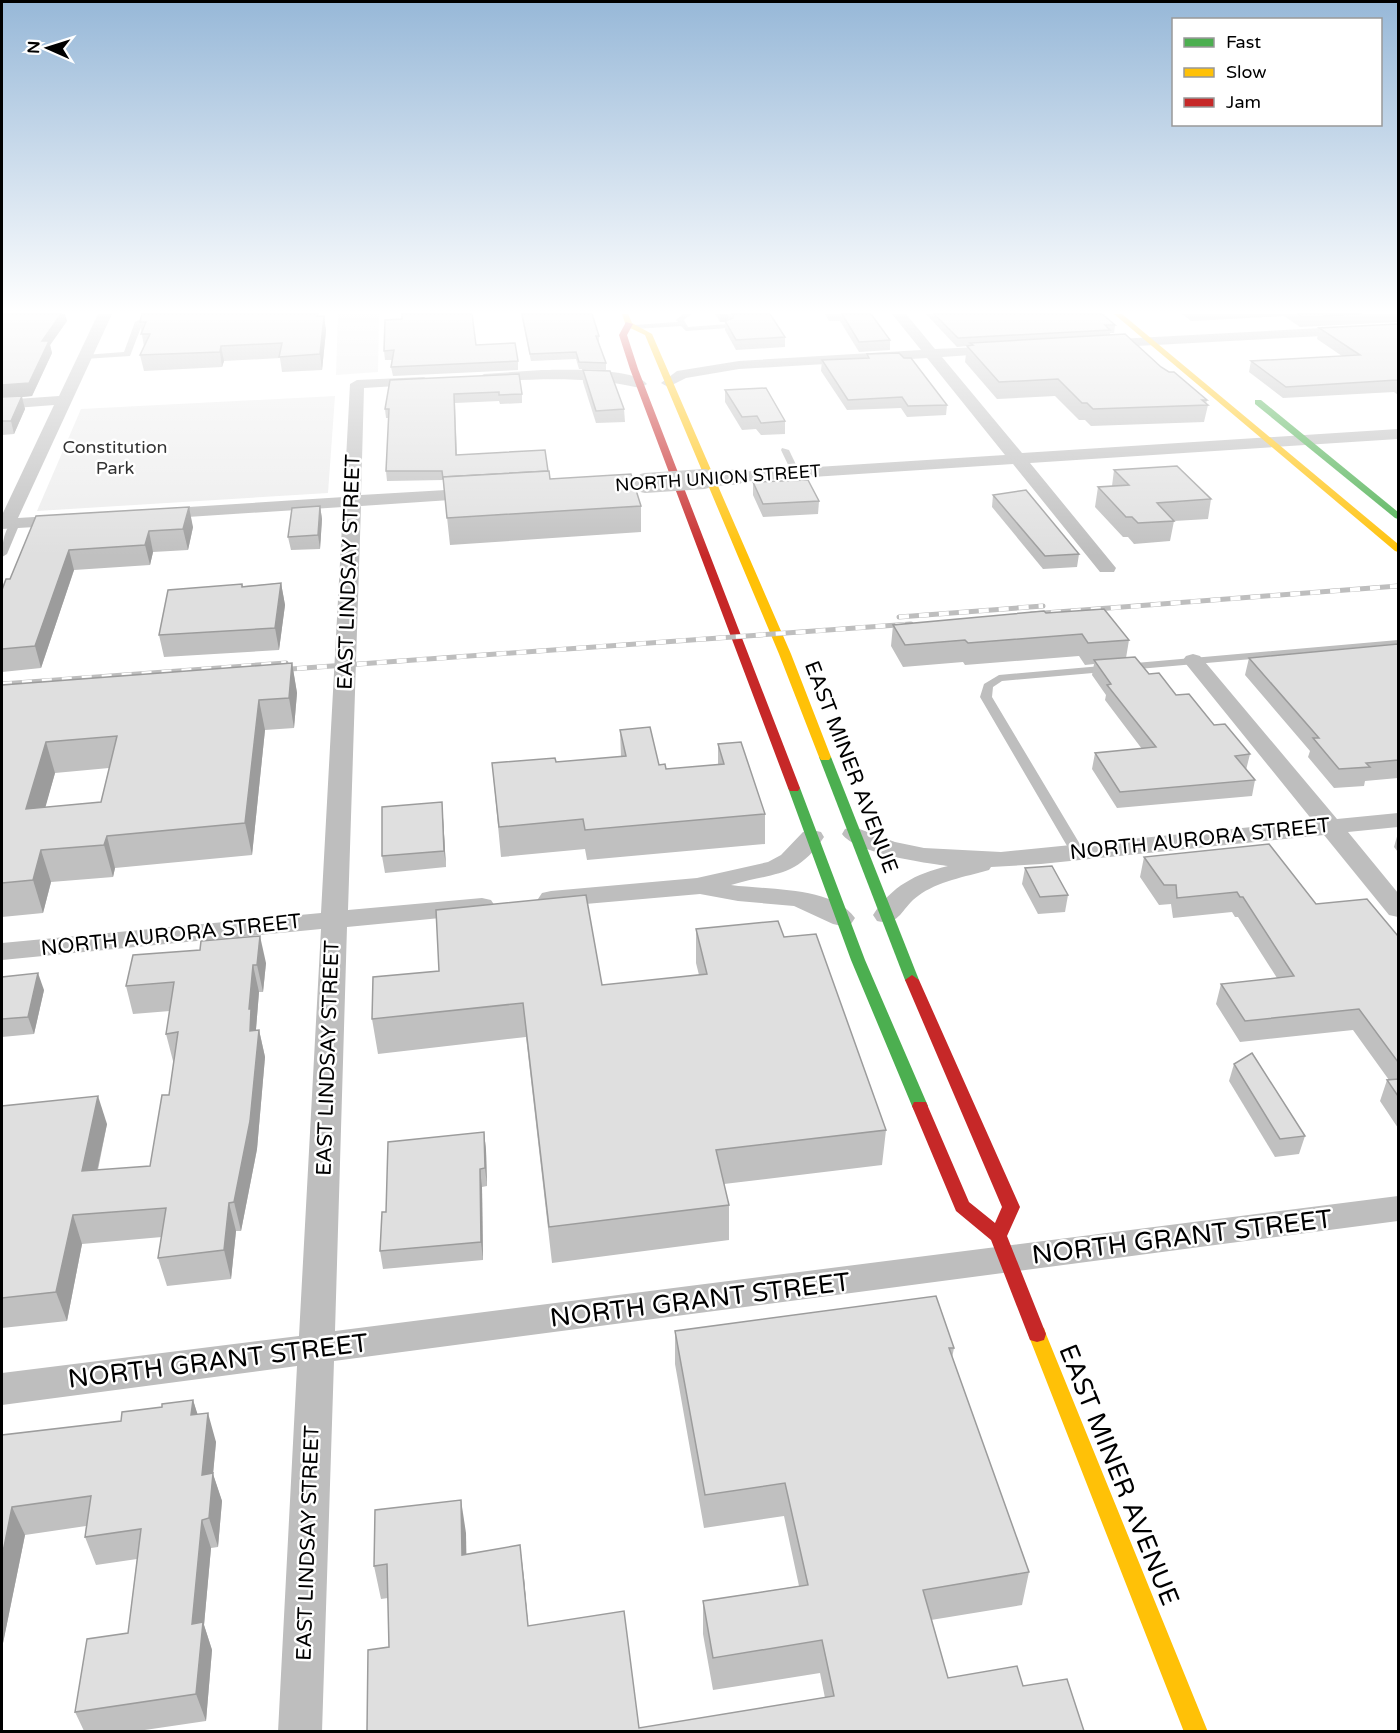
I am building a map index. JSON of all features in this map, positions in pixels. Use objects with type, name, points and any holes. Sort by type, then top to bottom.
[{"type":"main road","name":"EAST MINER AVENUE","points":[[644,395],[842,918],[962,1206],[1003,1248],[1196,1731]]},
{"type":"main road","name":"EAST MINER AVENUE","points":[[673,395],[785,654],[886,915],[1011,1207],[1003,1248]]},
{"type":"main road","points":[[1215,395],[1398,549]]},
{"type":"main road","points":[[1251,397],[1398,516]]},
{"type":"street","points":[[66,395],[8,524],[85,519]]},
{"type":"street","name":"EAST LINDSAY STREET","points":[[300,1731],[357,395]]},
{"type":"street","points":[[967,395],[1107,568]]},
{"type":"street","points":[[2,404],[64,400]]},
{"type":"street","name":"NORTH UNION STREET","points":[[639,483],[1398,435]]},
{"type":"street","points":[[143,515],[493,493]]},
{"type":"street","points":[[1193,660],[1398,909]]},
{"type":"street","name":"NORTH AURORA STREET","points":[[854,834],[877,846],[904,853],[1001,859],[1398,820]]},
{"type":"street","name":"NORTH AURORA STREET","points":[[2,951],[699,886],[737,875],[775,868],[790,860],[812,837]]},
{"type":"street","name":"NORTH AURORA STREET","points":[[886,915],[897,898],[918,884],[1001,859]]},
{"type":"street","name":"NORTH AURORA STREET","points":[[699,886],[741,894],[794,896],[823,906],[842,918]]},
{"type":"street","name":"NORTH GRANT STREET","points":[[2,1389],[316,1348],[1003,1248],[1398,1209]]},
{"type":"lane","points":[[785,450],[796,473]]},
{"type":"lane","points":[[2,554],[8,524]]},
{"type":"lane","points":[[1077,851],[986,697],[988,686],[999,678],[1398,643]]},
{"type":"green space","name":"Constitution Park","points":[[335,396],[328,493],[37,511],[81,409]]},
{"type":"building","points":[[387,395],[454,395],[456,455],[545,450],[548,471],[443,477],[443,479],[442,471],[386,471],[389,409],[385,409]]},
{"type":"building","points":[[591,395],[619,395],[624,409],[596,411]]},
{"type":"building","points":[[728,395],[770,395],[785,421],[761,423],[757,416],[742,417]]},
{"type":"building","points":[[845,395],[939,395],[947,405],[908,406],[902,397],[848,400]]},
{"type":"building","points":[[1074,395],[1201,395],[1207,400],[1202,400],[1208,405],[1093,409],[1087,403],[1082,403]]},
{"type":"building","points":[[22,396],[11,421],[2,421],[2,397]]},
{"type":"building","points":[[1177,466],[1211,499],[1157,503],[1174,521],[1138,523],[1132,517],[1126,517],[1098,487],[1129,485],[1114,470]]},
{"type":"building","points":[[549,471],[550,479],[631,474],[641,506],[447,518],[443,477]]},
{"type":"building","points":[[808,480],[819,501],[763,504],[753,482]]},
{"type":"building","points":[[1026,490],[1079,554],[1045,556],[993,495]]},
{"type":"building","points":[[320,506],[318,535],[288,537],[292,508]]},
{"type":"building","points":[[189,507],[183,529],[149,531],[145,545],[69,550],[35,646],[2,649],[2,590],[6,579],[10,579],[36,516]]},
{"type":"building","points":[[281,583],[275,628],[159,635],[168,590]]},
{"type":"building","points":[[1104,609],[1129,640],[1088,643],[1082,634],[968,643],[965,640],[905,645],[893,625],[1044,611],[1046,613]]},
{"type":"building","points":[[1398,644],[1398,760],[1366,763],[1370,767],[1339,769],[1313,738],[1319,738],[1249,658]]},
{"type":"building","points":[[1135,657],[1149,674],[1159,673],[1176,695],[1189,694],[1214,725],[1225,724],[1250,754],[1235,756],[1255,780],[1120,792],[1095,753],[1156,747],[1107,685],[1111,684],[1094,660]]},
{"type":"building","points":[[292,663],[289,698],[259,700],[245,823],[107,836],[104,845],[41,850],[33,880],[2,883],[2,685]],"holes":[[[117,736],[101,802],[26,809],[46,742]]]},
{"type":"building","points":[[650,727],[659,765],[665,764],[666,769],[724,764],[718,744],[741,742],[765,814],[585,830],[583,819],[499,827],[492,763],[555,758],[556,762],[626,756],[620,730]]},
{"type":"building","points":[[442,802],[444,851],[382,856],[382,807]]},
{"type":"building","points":[[1269,844],[1316,904],[1367,899],[1398,936],[1398,1062],[1359,1009],[1245,1021],[1221,984],[1294,976],[1243,897],[1240,897],[1237,892],[1177,898],[1176,885],[1164,885],[1144,857]]},
{"type":"building","points":[[1052,866],[1068,895],[1040,897],[1025,868]]},
{"type":"building","points":[[586,895],[602,985],[707,974],[696,929],[778,921],[784,937],[816,934],[886,1130],[716,1150],[729,1205],[549,1227],[523,1003],[372,1019],[373,977],[439,971],[436,910]]},
{"type":"building","points":[[260,936],[257,965],[253,965],[249,1009],[251,1009],[250,1031],[259,1030],[250,1121],[234,1202],[229,1203],[224,1250],[158,1258],[166,1208],[73,1215],[56,1292],[2,1298],[2,1106],[98,1096],[82,1171],[150,1166],[162,1095],[169,1095],[178,1032],[166,1034],[174,982],[126,986],[133,955],[200,950],[201,941]]},
{"type":"building","points":[[38,973],[28,1017],[2,1019],[2,977]]},
{"type":"building","points":[[1252,1053],[1305,1136],[1280,1139],[1234,1064]]},
{"type":"building","points":[[1398,1079],[1398,1096],[1387,1080]]},
{"type":"building","points":[[484,1132],[485,1168],[480,1169],[481,1242],[380,1251],[382,1212],[386,1212],[388,1142]]},
{"type":"building","points":[[936,1296],[954,1348],[949,1348],[1029,1572],[923,1590],[948,1678],[1017,1666],[1023,1686],[1067,1679],[1084,1731],[367,1731],[368,1650],[389,1647],[387,1564],[374,1566],[375,1510],[461,1500],[462,1555],[520,1545],[528,1626],[624,1611],[639,1728],[834,1696],[822,1640],[713,1658],[703,1601],[808,1585],[785,1483],[705,1495],[675,1331]]},
{"type":"building","points":[[193,1400],[191,1415],[208,1413],[202,1475],[213,1473],[209,1518],[202,1520],[192,1624],[203,1622],[196,1694],[75,1712],[87,1639],[128,1633],[141,1529],[85,1537],[91,1496],[12,1507],[2,1557],[2,1435],[121,1421],[122,1412]]},
{"type":"railway","points":[[1031,614],[1398,586]]},
{"type":"railway","points":[[899,617],[1043,606]]},
{"type":"railway","points":[[277,670],[911,624]]},
{"type":"railway","points":[[2,684],[286,663]]},
{"type":"traffic: fast","points":[[1258,402],[1398,516]]},
{"type":"traffic: fast","points":[[825,757],[912,980]]},
{"type":"traffic: fast","points":[[794,788],[858,960],[920,1106]]},
{"type":"traffic: slow","points":[[674,395],[785,654],[825,757]]},
{"type":"traffic: slow","points":[[1214,395],[1398,549]]},
{"type":"traffic: slow","points":[[1037,1334],[1196,1732]]},
{"type":"traffic: jam","points":[[644,395],[794,788]]},
{"type":"traffic: jam","points":[[912,980],[1011,1207],[998,1236]]},
{"type":"traffic: jam","points":[[920,1106],[962,1206],[998,1236],[1037,1334]]}]
